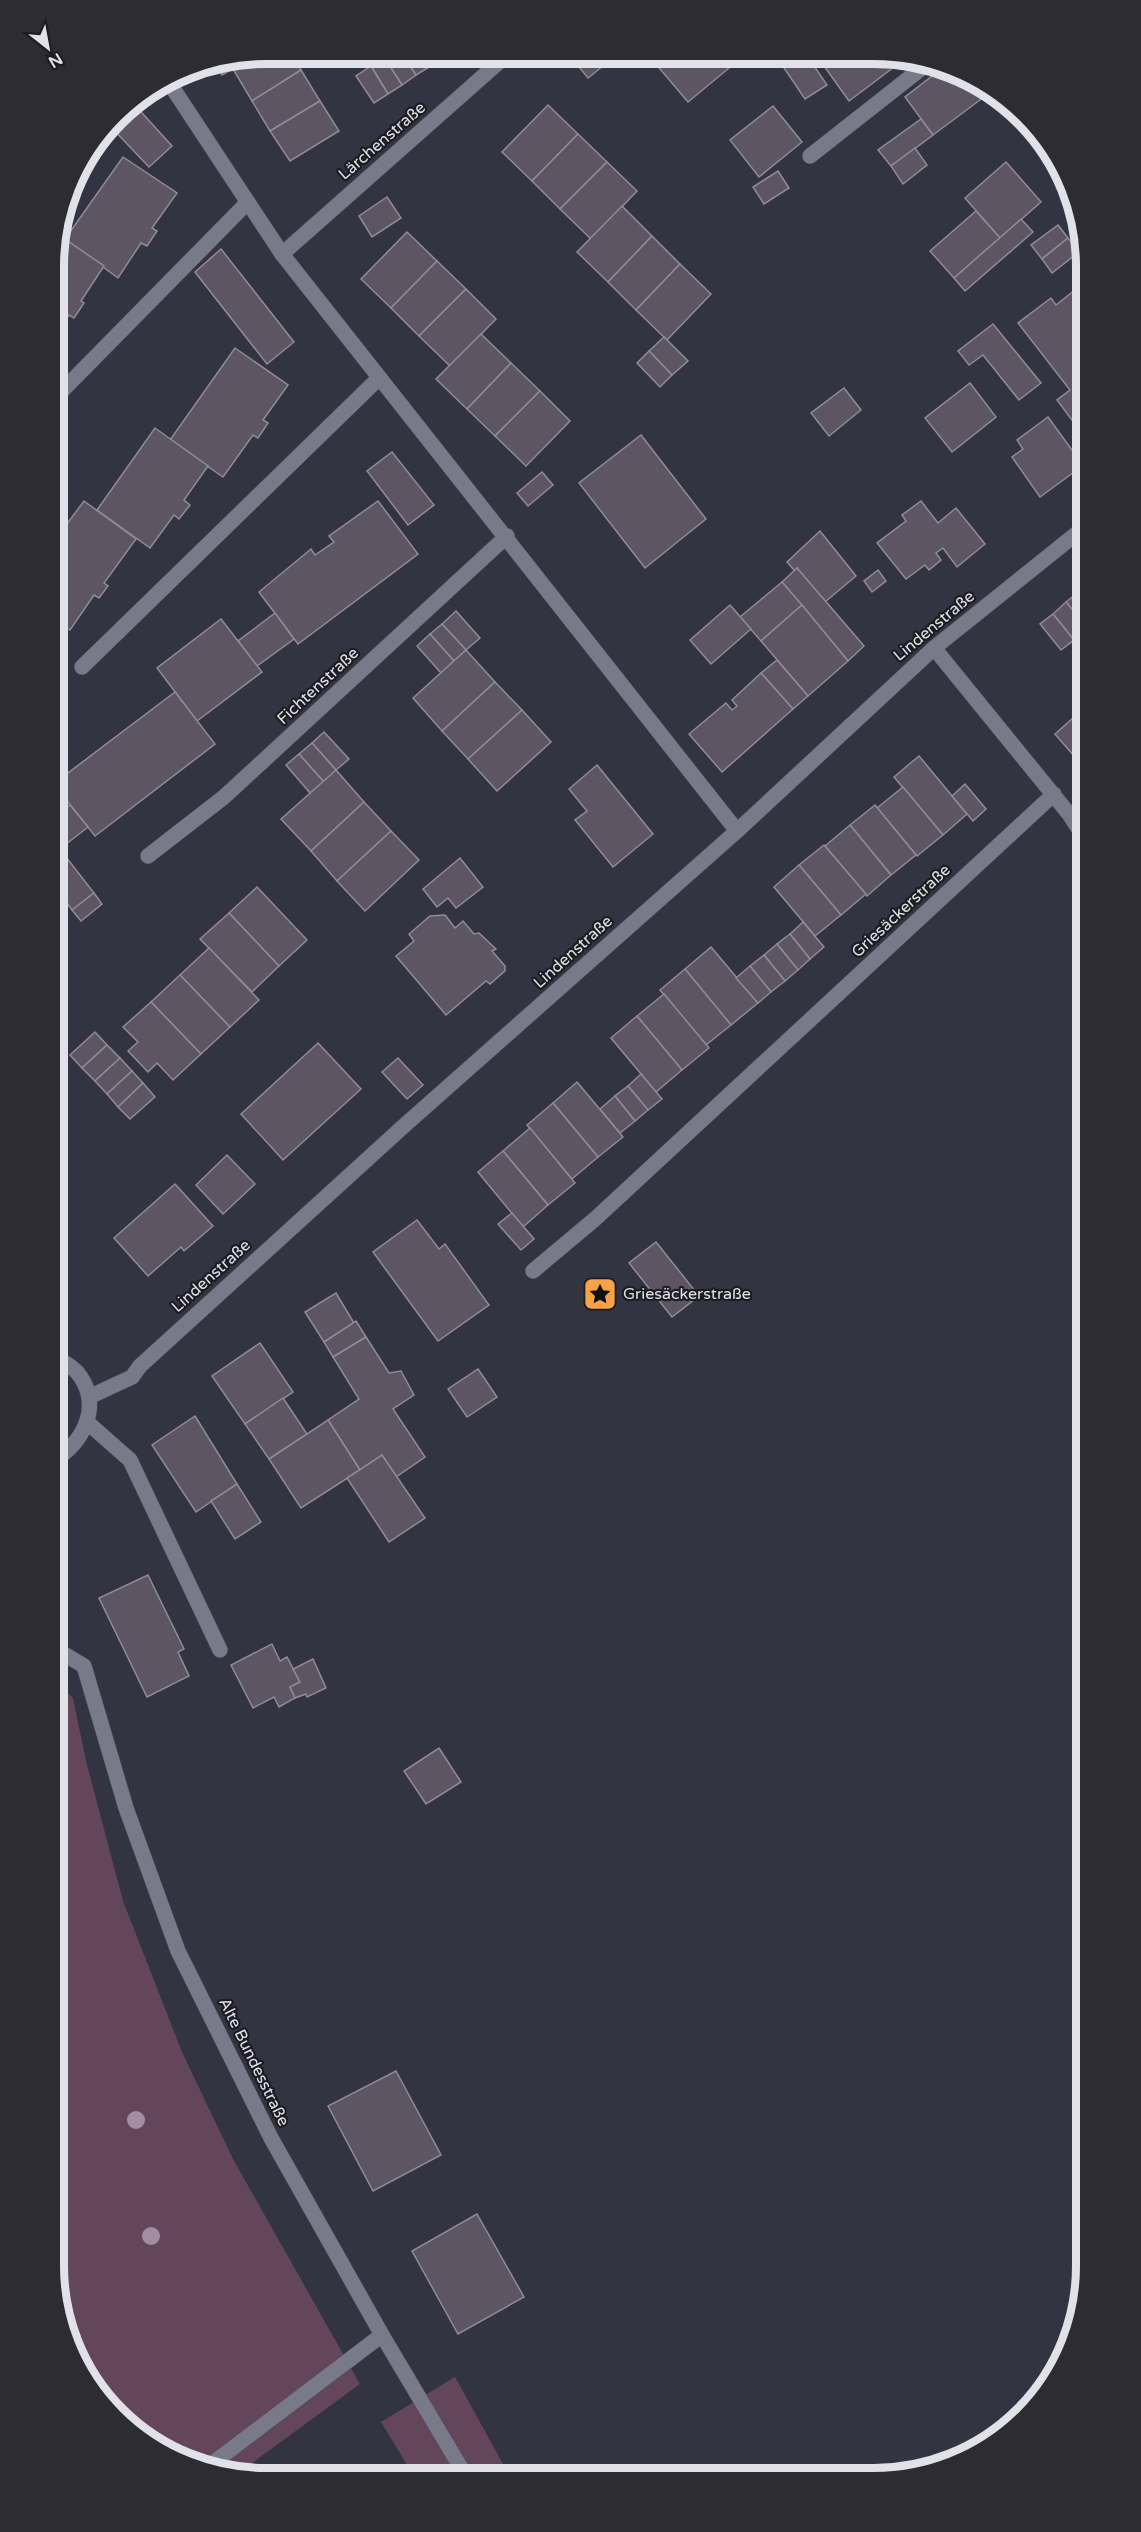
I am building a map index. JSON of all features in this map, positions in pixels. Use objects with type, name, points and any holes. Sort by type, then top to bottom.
[{"type":"street","name":"Lärchenstraße","points":[[282,254],[497,65]]},
{"type":"street","points":[[810,156],[920,70]]},
{"type":"street","points":[[172,88],[246,204],[282,254],[507,536],[737,831]]},
{"type":"street","points":[[65,388],[246,204]]},
{"type":"street","points":[[82,667],[379,378]]},
{"type":"street","name":"Lindenstraße","points":[[89,1397],[132,1377],[140,1366],[397,1132],[737,831],[934,648],[1076,534]]},
{"type":"street","name":"Fichtenstraße","points":[[148,856],[224,797],[507,536]]},
{"type":"street","points":[[934,648],[1054,794],[1076,825]]},
{"type":"street","name":"Griesäckerstraße","points":[[533,1271],[604,1210],[1054,794]]},
{"type":"street","points":[[64,1363],[77,1372],[89,1397],[88,1423],[76,1446],[64,1454]]},
{"type":"street","points":[[88,1423],[130,1460],[220,1650]]},
{"type":"street","name":"Alte Bundesstraße","points":[[64,1654],[84,1666],[126,1808],[178,1951],[271,2138],[381,2335],[461,2468]]},
{"type":"street","points":[[215,2461],[381,2335]]},
{"type":"shaded area","points":[[64,1690],[73,1698],[86,1761],[123,1901],[182,2052],[233,2159],[360,2384],[248,2466],[227,2464],[177,2447],[144,2426],[106,2388],[80,2343],[71,2317],[64,2265]]},
{"type":"shaded area","points":[[455,2377],[505,2468],[409,2468],[381,2422]]},
{"type":"building","points":[[577,64],[603,66],[588,78]]},
{"type":"building","points":[[656,64],[734,64],[688,102]]},
{"type":"building","points":[[813,64],[827,85],[805,99],[782,65]]},
{"type":"building","points":[[823,64],[895,66],[849,101]]},
{"type":"building","points":[[254,65],[298,65],[301,70],[252,101],[233,69]]},
{"type":"building","points":[[389,65],[409,65],[416,75],[402,85]]},
{"type":"building","points":[[389,65],[402,85],[388,94],[371,66]]},
{"type":"building","points":[[409,65],[430,65],[431,66],[416,75]]},
{"type":"building","points":[[371,66],[388,94],[374,103],[356,76]]},
{"type":"building","points":[[236,67],[222,75],[219,70]]},
{"type":"building","points":[[301,70],[320,101],[270,131],[252,101]]},
{"type":"building","points":[[935,74],[964,85],[984,97],[933,135],[905,97]]},
{"type":"building","points":[[320,101],[339,131],[290,161],[270,131]]},
{"type":"building","points":[[548,105],[578,134],[532,181],[502,152]]},
{"type":"building","points":[[773,106],[802,142],[759,177],[730,140]]},
{"type":"building","points":[[139,110],[172,146],[149,167],[116,133]]},
{"type":"building","points":[[921,119],[933,135],[891,166],[878,150]]},
{"type":"building","points":[[578,134],[607,162],[560,209],[532,181]]},
{"type":"building","points":[[915,148],[927,165],[903,184],[891,166]]},
{"type":"building","points":[[123,157],[177,193],[152,228],[157,231],[147,246],[141,243],[118,278],[66,240]]},
{"type":"building","points":[[607,162],[637,191],[591,239],[560,209]]},
{"type":"building","points":[[1006,162],[1041,202],[1000,238],[965,198]]},
{"type":"building","points":[[778,171],[789,188],[764,204],[753,187]]},
{"type":"building","points":[[387,197],[401,218],[372,237],[359,216]]},
{"type":"building","points":[[622,206],[652,236],[608,282],[577,252]]},
{"type":"building","points":[[976,211],[1000,238],[954,278],[930,251]]},
{"type":"building","points":[[1021,219],[1033,232],[965,291],[954,278]]},
{"type":"building","points":[[1058,225],[1068,238],[1042,259],[1031,245]]},
{"type":"building","points":[[407,232],[437,261],[391,308],[361,279]]},
{"type":"building","points":[[652,236],[680,264],[636,310],[608,282]]},
{"type":"building","points":[[1068,238],[1075,247],[1076,255],[1052,273],[1042,259]]},
{"type":"building","points":[[66,240],[104,266],[81,301],[84,303],[74,318],[69,315],[65,321]]},
{"type":"building","points":[[221,249],[294,342],[267,364],[195,272]]},
{"type":"building","points":[[437,261],[466,289],[419,336],[391,308]]},
{"type":"building","points":[[680,264],[711,294],[667,340],[636,310]]},
{"type":"building","points":[[466,289],[496,319],[450,366],[419,336]]},
{"type":"building","points":[[1076,289],[1076,426],[1057,400],[1070,390],[1018,323],[1051,298],[1056,305]]},
{"type":"building","points":[[993,324],[1041,383],[1019,400],[983,355],[969,365],[958,351]]},
{"type":"building","points":[[481,334],[511,363],[467,409],[436,379]]},
{"type":"building","points":[[664,337],[688,361],[672,375],[649,351]]},
{"type":"building","points":[[235,348],[288,385],[263,420],[268,423],[258,438],[253,435],[223,477],[170,440]]},
{"type":"building","points":[[649,351],[672,375],[660,387],[637,363]]},
{"type":"building","points":[[511,363],[540,391],[495,436],[467,409]]},
{"type":"building","points":[[970,383],[996,417],[952,452],[925,418]]},
{"type":"building","points":[[844,388],[861,410],[829,436],[811,413]]},
{"type":"building","points":[[540,391],[570,421],[526,466],[495,436]]},
{"type":"building","points":[[1048,417],[1076,456],[1076,471],[1040,497],[1012,457],[1023,449],[1017,440]]},
{"type":"building","points":[[155,428],[208,466],[184,500],[190,505],[179,519],[174,515],[150,548],[97,510]]},
{"type":"building","points":[[641,435],[706,519],[645,568],[579,483]]},
{"type":"building","points":[[392,452],[434,505],[408,525],[367,471]]},
{"type":"building","points":[[542,472],[553,485],[528,506],[517,493]]},
{"type":"building","points":[[84,501],[136,539],[104,583],[108,586],[99,598],[94,595],[70,630],[65,626],[65,527]]},
{"type":"building","points":[[378,501],[418,554],[298,644],[259,592],[311,549],[315,555],[334,542],[329,536]]},
{"type":"building","points":[[921,501],[938,523],[956,508],[985,544],[957,567],[943,548],[936,553],[941,560],[929,570],[925,565],[906,579],[877,543],[906,521],[902,515]]},
{"type":"building","points":[[820,531],[856,576],[825,602],[797,568],[795,571],[787,562]]},
{"type":"building","points":[[797,568],[864,646],[848,661],[782,582]]},
{"type":"building","points":[[878,570],[886,581],[872,592],[864,581]]},
{"type":"building","points":[[782,582],[802,605],[761,641],[740,617]]},
{"type":"building","points":[[1076,594],[1076,614],[1066,602]]},
{"type":"building","points":[[1066,602],[1076,614],[1076,638],[1074,640],[1053,614]]},
{"type":"building","points":[[730,605],[751,629],[711,664],[690,640]]},
{"type":"building","points":[[802,605],[848,661],[808,696],[761,641]]},
{"type":"building","points":[[456,611],[480,638],[466,650],[442,624]]},
{"type":"building","points":[[275,613],[294,639],[257,666],[238,641]]},
{"type":"building","points":[[1053,614],[1074,640],[1061,650],[1040,624]]},
{"type":"building","points":[[221,619],[262,672],[197,721],[157,668]]},
{"type":"building","points":[[442,624],[466,650],[454,661],[430,634]]},
{"type":"building","points":[[430,634],[454,661],[441,673],[417,646]]},
{"type":"building","points":[[466,650],[495,682],[442,731],[413,698]]},
{"type":"building","points":[[777,660],[808,696],[793,709],[761,673]]},
{"type":"building","points":[[761,673],[793,709],[722,772],[689,734],[726,703],[732,710],[737,706],[732,700]]},
{"type":"building","points":[[495,682],[522,710],[468,759],[442,731]]},
{"type":"building","points":[[175,692],[215,744],[95,836],[65,798],[65,775]]},
{"type":"building","points":[[522,710],[551,742],[497,791],[468,759]]},
{"type":"building","points":[[1076,715],[1076,758],[1055,734]]},
{"type":"building","points":[[324,732],[349,759],[336,770],[312,743]]},
{"type":"building","points":[[312,743],[336,770],[324,782],[299,754]]},
{"type":"building","points":[[299,754],[324,782],[310,793],[286,765]]},
{"type":"building","points":[[919,756],[967,814],[943,835],[894,777]]},
{"type":"building","points":[[597,765],[653,834],[613,867],[575,820],[587,811],[569,789]]},
{"type":"building","points":[[336,770],[364,802],[311,851],[281,819]]},
{"type":"building","points":[[965,784],[986,809],[973,821],[952,796]]},
{"type":"building","points":[[903,787],[943,835],[917,856],[877,808]]},
{"type":"building","points":[[364,802],[391,831],[337,881],[311,851]]},
{"type":"building","points":[[70,805],[88,827],[65,845],[65,809]]},
{"type":"building","points":[[875,805],[916,855],[891,875],[850,825]]},
{"type":"building","points":[[850,825],[891,875],[867,896],[825,846]]},
{"type":"building","points":[[391,831],[419,860],[365,911],[337,881]]},
{"type":"building","points":[[824,845],[866,894],[841,915],[799,865]]},
{"type":"building","points":[[65,858],[94,893],[72,910],[65,900]]},
{"type":"building","points":[[460,858],[483,887],[456,908],[448,898],[437,907],[423,889]]},
{"type":"building","points":[[799,865],[841,915],[815,936],[774,887]]},
{"type":"building","points":[[257,887],[307,940],[279,966],[229,913]]},
{"type":"building","points":[[94,893],[102,904],[81,921],[72,910]]},
{"type":"building","points":[[229,913],[279,966],[252,992],[200,939]]},
{"type":"building","points":[[445,915],[455,928],[463,921],[474,934],[479,933],[496,949],[492,951],[505,966],[505,971],[490,984],[486,981],[446,1015],[396,956],[414,941],[409,934],[430,916]]},
{"type":"building","points":[[803,922],[824,947],[810,959],[790,934]]},
{"type":"building","points":[[790,934],[810,959],[798,970],[777,944]]},
{"type":"building","points":[[777,944],[798,970],[785,981],[764,955]]},
{"type":"building","points":[[711,947],[758,1003],[731,1025],[685,969]]},
{"type":"building","points":[[209,948],[259,1000],[230,1027],[180,975]]},
{"type":"building","points":[[764,955],[785,981],[771,992],[750,966]]},
{"type":"building","points":[[750,966],[771,992],[758,1003],[736,978]]},
{"type":"building","points":[[685,969],[731,1025],[706,1045],[660,990]]},
{"type":"building","points":[[180,975],[230,1027],[201,1054],[151,1002]]},
{"type":"building","points":[[664,994],[709,1048],[682,1070],[637,1016]]},
{"type":"building","points":[[151,1002],[201,1054],[173,1080],[157,1063],[148,1072],[128,1051],[138,1042],[123,1027]]},
{"type":"building","points":[[637,1016],[682,1070],[656,1092],[611,1038]]},
{"type":"building","points":[[95,1032],[107,1045],[82,1068],[70,1055]]},
{"type":"building","points":[[318,1043],[361,1089],[283,1160],[241,1114]]},
{"type":"building","points":[[107,1045],[120,1058],[95,1081],[82,1068]]},
{"type":"building","points":[[120,1058],[132,1071],[107,1094],[95,1081]]},
{"type":"building","points":[[398,1058],[423,1085],[407,1099],[382,1072]]},
{"type":"building","points":[[132,1071],[143,1083],[118,1107],[107,1094]]},
{"type":"building","points":[[641,1074],[662,1099],[648,1110],[628,1086]]},
{"type":"building","points":[[577,1082],[623,1137],[598,1157],[553,1103]]},
{"type":"building","points":[[143,1083],[155,1097],[130,1119],[118,1107]]},
{"type":"building","points":[[628,1086],[648,1110],[635,1121],[615,1096]]},
{"type":"building","points":[[615,1096],[635,1121],[620,1133],[600,1109]]},
{"type":"building","points":[[553,1103],[598,1157],[572,1179],[527,1125]]},
{"type":"building","points":[[530,1128],[575,1183],[548,1205],[503,1151]]},
{"type":"building","points":[[503,1151],[548,1205],[523,1227],[478,1172]]},
{"type":"building","points":[[227,1155],[255,1184],[223,1214],[196,1185]]},
{"type":"building","points":[[175,1184],[213,1226],[184,1251],[181,1247],[148,1276],[114,1238]]},
{"type":"building","points":[[512,1213],[534,1239],[521,1250],[498,1224]]},
{"type":"building","points":[[417,1220],[439,1249],[445,1244],[489,1305],[438,1341],[373,1252]]},
{"type":"building","points":[[656,1242],[699,1296],[672,1317],[629,1263]]},
{"type":"building","points":[[336,1293],[354,1323],[324,1342],[305,1312]]},
{"type":"building","points":[[356,1321],[366,1337],[333,1357],[324,1342]]},
{"type":"building","points":[[366,1337],[389,1373],[401,1371],[414,1395],[393,1409],[425,1457],[396,1477],[382,1455],[360,1470],[328,1420],[359,1399],[333,1357]]},
{"type":"building","points":[[260,1343],[293,1392],[245,1424],[212,1376]]},
{"type":"building","points":[[478,1369],[497,1397],[467,1417],[448,1389]]},
{"type":"building","points":[[283,1398],[307,1434],[269,1459],[245,1424]]},
{"type":"building","points":[[195,1416],[237,1484],[196,1512],[152,1445]]},
{"type":"building","points":[[328,1420],[360,1470],[301,1508],[269,1459]]},
{"type":"building","points":[[382,1455],[425,1518],[389,1542],[347,1478]]},
{"type":"building","points":[[237,1484],[261,1522],[235,1539],[211,1501]]},
{"type":"building","points":[[148,1575],[184,1649],[178,1652],[189,1676],[147,1697],[99,1598]]},
{"type":"building","points":[[272,1644],[280,1661],[287,1657],[300,1682],[290,1687],[295,1698],[279,1707],[274,1697],[253,1708],[231,1665]]},
{"type":"building","points":[[313,1659],[326,1688],[307,1697],[306,1694],[295,1698],[290,1687],[300,1682],[293,1669]]},
{"type":"building","points":[[439,1748],[461,1782],[426,1804],[404,1771]]},
{"type":"building","points":[[396,2071],[441,2155],[373,2191],[328,2106]]},
{"type":"building","points":[[477,2214],[524,2297],[458,2334],[412,2251]]},
{"type":"place","name":"Griesäckerstraße","points":[[600,1294]]}]
